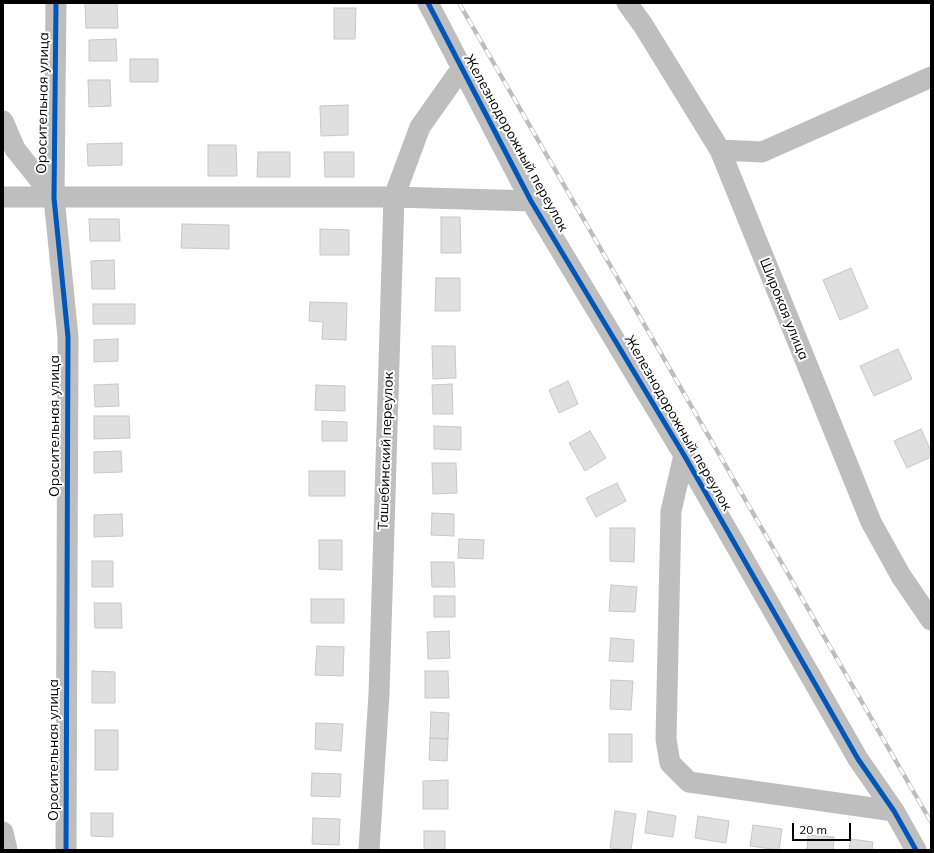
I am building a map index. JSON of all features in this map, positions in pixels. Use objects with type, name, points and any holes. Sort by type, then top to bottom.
[{"type":"street","name":"Оросительная улица","points":[[56,3],[54,198],[68,337],[66,850]]},
{"type":"street","name":"Железнодорожный переулок","points":[[428,3],[531,201],[684,455],[858,759],[894,811],[916,850]]},
{"type":"street","name":"Широкая улица","points":[[627,3],[643,25],[720,150],[871,522],[902,576],[931,620]]},
{"type":"street","name":"Ташебинский переулок","points":[[369,850],[379,694],[394,197],[420,127],[461,69]]},
{"type":"street","points":[[720,150],[762,152],[931,77]]},
{"type":"street","points":[[3,121],[15,149],[54,198]]},
{"type":"street","points":[[3,197],[394,197],[531,201]]},
{"type":"street","points":[[684,455],[671,511],[666,739],[670,763],[689,782],[894,811]]},
{"type":"street","points":[[3,832],[7,850]]},
{"type":"building","points":[[85,3],[117,3],[118,28],[86,28]]},
{"type":"building","points":[[334,8],[356,8],[355,39],[334,39]]},
{"type":"building","points":[[116,39],[117,61],[89,61],[89,40]]},
{"type":"building","points":[[130,59],[158,59],[158,82],[130,82]]},
{"type":"building","points":[[88,80],[110,80],[111,106],[89,107]]},
{"type":"building","points":[[348,105],[348,135],[321,136],[320,106]]},
{"type":"building","points":[[122,143],[122,165],[88,166],[87,144]]},
{"type":"building","points":[[208,145],[236,145],[237,176],[208,176]]},
{"type":"building","points":[[258,152],[290,152],[290,177],[257,177]]},
{"type":"building","points":[[324,152],[354,152],[354,177],[325,177]]},
{"type":"building","points":[[441,217],[460,217],[461,253],[441,253]]},
{"type":"building","points":[[89,219],[119,219],[120,241],[90,241]]},
{"type":"building","points":[[182,224],[229,225],[229,249],[181,248]]},
{"type":"building","points":[[320,229],[349,230],[349,255],[320,255]]},
{"type":"building","points":[[114,260],[115,289],[92,289],[91,261]]},
{"type":"building","points":[[851,268],[868,308],[840,320],[823,280]]},
{"type":"building","points":[[436,278],[460,278],[460,311],[435,311]]},
{"type":"building","points":[[310,302],[347,303],[346,340],[322,339],[323,322],[309,321]]},
{"type":"building","points":[[93,304],[135,304],[135,324],[93,324]]},
{"type":"building","points":[[118,339],[118,361],[94,362],[94,340]]},
{"type":"building","points":[[432,346],[455,346],[456,378],[433,379]]},
{"type":"building","points":[[898,349],[912,379],[874,396],[860,366]]},
{"type":"building","points":[[568,381],[578,404],[559,413],[549,390]]},
{"type":"building","points":[[118,384],[119,406],[95,407],[94,385]]},
{"type":"building","points":[[452,384],[453,414],[433,414],[432,385]]},
{"type":"building","points":[[316,385],[345,386],[345,411],[315,410]]},
{"type":"building","points":[[94,416],[129,416],[130,438],[94,439]]},
{"type":"building","points":[[322,421],[347,422],[347,441],[322,441]]},
{"type":"building","points":[[434,426],[461,427],[461,450],[434,449]]},
{"type":"building","points":[[921,429],[931,451],[931,457],[907,468],[894,441]]},
{"type":"building","points":[[590,431],[606,458],[585,471],[569,443]]},
{"type":"building","points":[[121,451],[122,472],[94,473],[94,452]]},
{"type":"building","points":[[432,463],[456,463],[457,493],[433,494]]},
{"type":"building","points":[[309,471],[345,471],[345,496],[309,496]]},
{"type":"building","points":[[617,483],[626,501],[596,517],[586,498]]},
{"type":"building","points":[[432,513],[454,514],[454,536],[431,535]]},
{"type":"building","points":[[122,514],[123,536],[94,537],[94,515]]},
{"type":"building","points":[[610,528],[635,528],[634,562],[610,561]]},
{"type":"building","points":[[459,539],[484,540],[483,559],[458,558]]},
{"type":"building","points":[[319,540],[342,540],[342,570],[319,569]]},
{"type":"building","points":[[92,561],[113,561],[113,587],[92,587]]},
{"type":"building","points":[[431,562],[454,562],[455,587],[432,587]]},
{"type":"building","points":[[611,585],[637,587],[635,612],[609,611]]},
{"type":"building","points":[[434,596],[455,596],[455,617],[434,617]]},
{"type":"building","points":[[311,599],[344,599],[344,623],[311,623]]},
{"type":"building","points":[[94,603],[121,603],[122,628],[95,628]]},
{"type":"building","points":[[449,631],[450,658],[428,659],[427,632]]},
{"type":"building","points":[[611,638],[634,640],[633,662],[609,661]]},
{"type":"building","points":[[317,646],[344,647],[343,676],[315,675]]},
{"type":"building","points":[[92,671],[115,672],[115,703],[92,703]]},
{"type":"building","points":[[425,671],[448,671],[449,698],[425,698]]},
{"type":"building","points":[[611,680],[633,681],[631,710],[610,709]]},
{"type":"building","points":[[431,712],[449,713],[448,739],[430,738]]},
{"type":"building","points":[[316,723],[343,724],[341,751],[315,749]]},
{"type":"building","points":[[95,730],[118,730],[118,770],[95,770]]},
{"type":"building","points":[[609,734],[632,734],[632,762],[609,762]]},
{"type":"building","points":[[430,738],[448,739],[447,761],[429,760]]},
{"type":"building","points":[[312,773],[341,774],[340,797],[311,796]]},
{"type":"building","points":[[448,780],[448,809],[423,809],[423,781]]},
{"type":"building","points":[[615,811],[636,814],[631,850],[610,848]]},
{"type":"building","points":[[648,811],[676,816],[673,837],[645,833]]},
{"type":"building","points":[[91,813],[113,813],[113,837],[91,836]]},
{"type":"building","points":[[698,816],[729,821],[726,843],[695,838]]},
{"type":"building","points":[[313,818],[340,819],[339,845],[312,844]]},
{"type":"building","points":[[753,825],[782,829],[779,850],[750,846]]},
{"type":"building","points":[[424,831],[445,831],[445,850],[424,850]]},
{"type":"building","points":[[808,835],[834,837],[833,850],[807,850]]},
{"type":"building","points":[[851,839],[873,842],[872,850],[849,850]]},
{"type":"railway","points":[[459,3],[931,822]]},
{"type":"cycle path","points":[[56,3],[54,198],[68,337],[66,850]]},
{"type":"cycle path","points":[[428,3],[531,201],[684,455],[858,759],[894,811],[916,850]]}]
